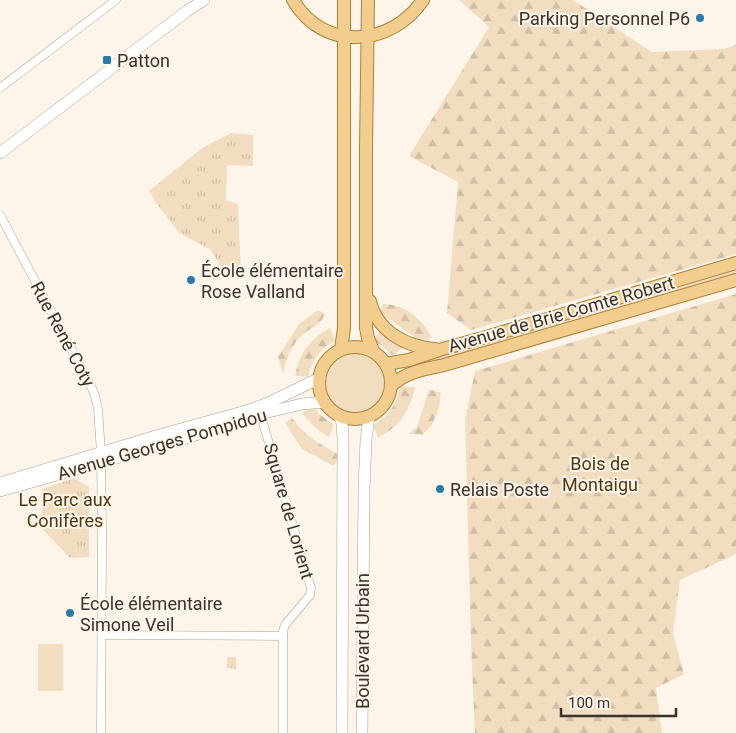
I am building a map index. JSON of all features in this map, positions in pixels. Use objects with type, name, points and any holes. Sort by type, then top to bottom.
[{"type":"main road","points":[[293,0],[301,12],[324,29],[342,35],[360,37],[379,34],[396,26],[411,15],[423,0]]},
{"type":"main road","points":[[341,349],[344,328],[344,0]]},
{"type":"main road","points":[[368,0],[366,328],[373,351]]},
{"type":"main road","points":[[0,148],[198,1]]},
{"type":"main road","points":[[0,153],[198,1]]},
{"type":"main road","name":"Avenue de Brie Comte Robert","points":[[386,364],[409,360],[736,263]]},
{"type":"main road","name":"Avenue de Brie Comte Robert","points":[[391,386],[403,376],[412,372],[454,362],[736,280]]},
{"type":"main road","points":[[366,289],[375,316],[382,326],[408,343],[423,348],[439,350]]},
{"type":"main road","points":[[363,347],[373,351],[386,364],[390,375],[391,386],[389,396],[377,411],[369,416],[359,419],[339,415],[325,402],[320,390],[320,378],[323,367],[329,358],[341,349],[363,347]]},
{"type":"main road","name":"Avenue Georges Pompidou","points":[[0,483],[101,457],[183,439],[259,410],[266,404],[320,378]]},
{"type":"main road","name":"Avenue Georges Pompidou","points":[[0,491],[151,441],[156,436],[259,410],[325,402]]},
{"type":"main road","points":[[339,415],[343,431],[342,733]]},
{"type":"main road","name":"Boulevard Urbain","points":[[362,733],[363,549],[366,440],[369,416]]},
{"type":"street","points":[[0,88],[116,0]]},
{"type":"street","name":"Rue René Coty","points":[[0,215],[96,396],[101,457],[101,733]]},
{"type":"street","name":"Square de Lorient","points":[[259,410],[311,588],[310,595],[285,626],[283,636]]},
{"type":"street","points":[[102,635],[283,636],[283,733]]},
{"type":"green space","points":[[459,0],[573,0],[652,52],[723,49],[736,45],[736,254],[471,330],[447,313],[458,182],[409,156],[489,27]]},
{"type":"green space","points":[[231,133],[253,135],[253,166],[227,165],[226,200],[238,204],[241,275],[227,276],[210,249],[179,233],[149,191],[202,148]]},
{"type":"green space","points":[[736,266],[736,275],[413,369],[411,362]]},
{"type":"green space","name":"Bois de Montaigu","points":[[736,294],[736,554],[680,580],[673,633],[684,674],[656,688],[662,733],[475,733],[465,420],[475,371]]},
{"type":"green space","points":[[383,304],[399,307],[412,314],[423,324],[432,337],[419,345],[413,336],[380,313]]},
{"type":"green space","points":[[318,310],[325,314],[323,318],[295,343],[287,358],[283,374],[278,357],[299,324]]},
{"type":"green space","points":[[330,328],[335,341],[317,356],[308,377],[295,376],[299,361],[306,348]]},
{"type":"green space","points":[[380,329],[403,347],[393,356],[374,341]]},
{"type":"green space","points":[[348,353],[360,353],[376,361],[382,371],[384,383],[382,395],[376,405],[360,413],[348,413],[332,405],[324,389],[324,377],[332,361]]},
{"type":"green space","points":[[400,386],[415,387],[407,411],[398,423],[378,438],[373,425],[388,414],[397,399]]},
{"type":"green space","points":[[429,389],[441,393],[439,408],[432,425],[422,435],[408,434],[417,427]]},
{"type":"green space","points":[[315,407],[319,414],[334,425],[329,437],[314,426],[302,413]]},
{"type":"green space","points":[[292,418],[308,435],[339,455],[334,466],[302,449],[285,423]]},
{"type":"green space","name":"Le Parc aux Conifères","points":[[74,478],[89,487],[89,557],[70,558],[42,529],[42,489]]},
{"type":"green space","points":[[38,644],[63,644],[63,691],[38,691]]},
{"type":"green space","points":[[227,657],[236,657],[236,669],[227,668]]},
{"type":"place","name":"Parking Personnel P6","points":[[700,18]]},
{"type":"place","name":"Patton","points":[[107,60]]},
{"type":"place","name":"École élémentaire Rose Valland","points":[[191,280]]},
{"type":"place","name":"Relais Poste","points":[[440,489]]},
{"type":"place","name":"École élémentaire Simone Veil","points":[[70,613]]}]
